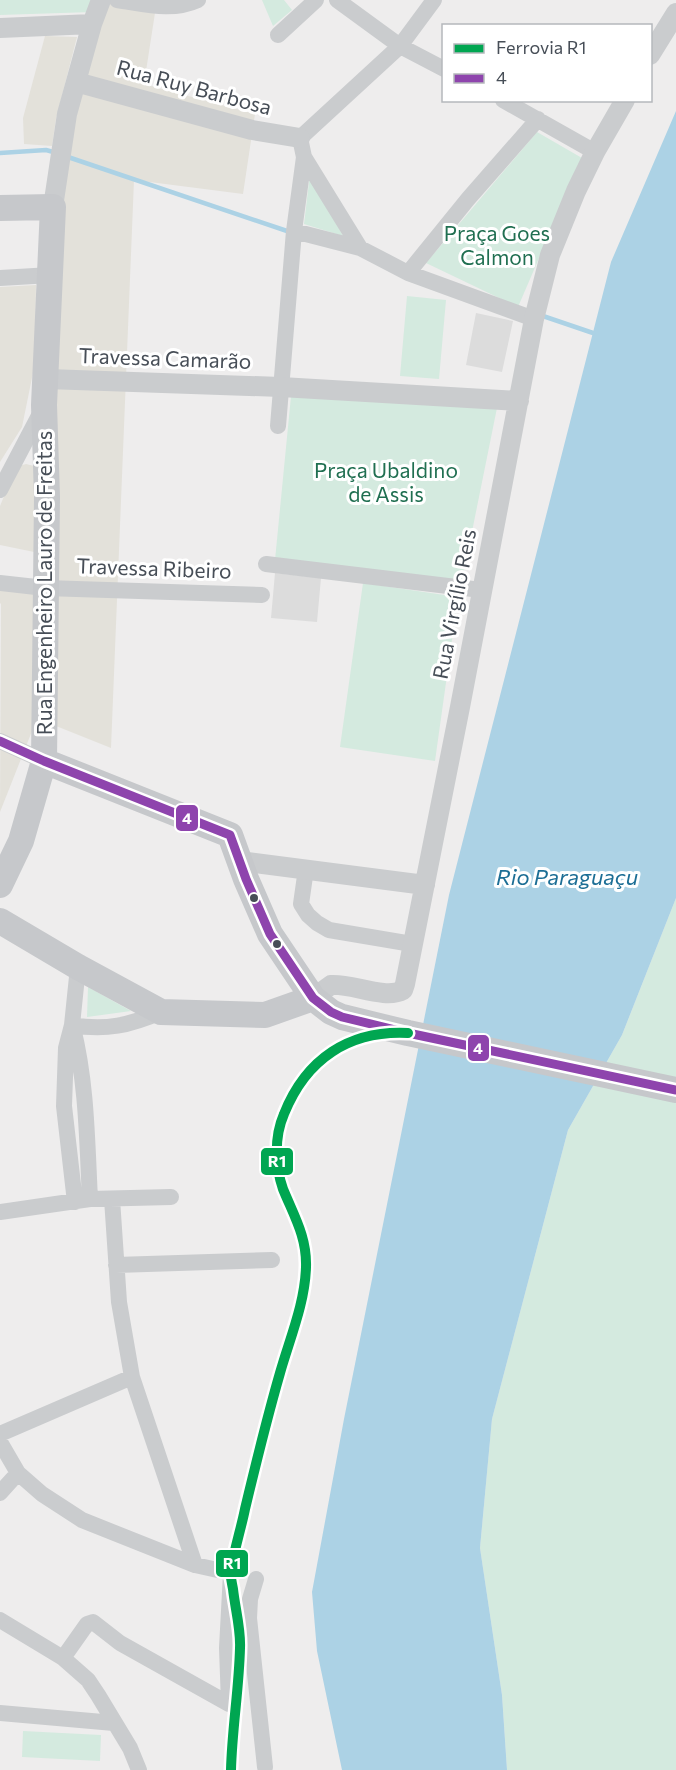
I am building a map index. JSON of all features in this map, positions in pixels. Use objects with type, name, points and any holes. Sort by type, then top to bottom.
[{"type":"main road","points":[[0,208],[53,207]]},
{"type":"main road","name":"Rua Engenheiro Lauro de Freitas","points":[[0,885],[21,841],[44,761],[46,497],[44,405],[47,379],[53,207]]},
{"type":"main road","points":[[44,761],[230,835],[270,934],[313,998],[321,1006],[342,1017],[676,1090]]},
{"type":"main road","points":[[0,921],[161,1012],[265,1016],[313,998]]},
{"type":"street","points":[[53,207],[67,114],[101,0]]},
{"type":"street","points":[[117,0],[165,7],[178,7],[198,0]]},
{"type":"street","points":[[278,35],[314,0]]},
{"type":"street","points":[[338,0],[400,46],[442,68]]},
{"type":"street","points":[[278,426],[302,148],[400,46],[434,0]]},
{"type":"street","points":[[652,53],[676,13]]},
{"type":"street","points":[[0,28],[92,24]]},
{"type":"street","name":"Rua Ruy Barbosa","points":[[76,82],[252,130],[302,148]]},
{"type":"street","points":[[506,102],[595,152]]},
{"type":"street","name":"Rua Virgílio Reis","points":[[313,998],[331,985],[344,985],[391,994],[403,990],[534,319],[550,255],[576,191],[624,102]]},
{"type":"street","points":[[408,273],[468,199],[538,119]]},
{"type":"street","points":[[302,148],[360,248]]},
{"type":"street","points":[[294,231],[360,248],[408,273],[534,319]]},
{"type":"street","points":[[0,278],[51,274]]},
{"type":"street","name":"Travessa Camarão","points":[[47,379],[281,387]]},
{"type":"street","points":[[281,387],[519,401]]},
{"type":"street","points":[[0,490],[44,405]]},
{"type":"street","points":[[266,564],[481,590]]},
{"type":"street","name":"Travessa Ribeiro","points":[[0,583],[45,588],[262,595]]},
{"type":"street","points":[[0,741],[44,761]]},
{"type":"street","points":[[239,861],[425,885]]},
{"type":"street","points":[[306,869],[301,904],[317,923],[329,930],[342,933],[412,944]]},
{"type":"street","points":[[78,967],[72,1024],[66,1048],[64,1106],[82,1201]]},
{"type":"street","points":[[72,1024],[91,1028],[132,1024],[161,1012]]},
{"type":"street","points":[[72,1024],[78,1047],[86,1106],[82,1201]]},
{"type":"street","points":[[64,1106],[86,1106]]},
{"type":"street","points":[[0,1212],[82,1201],[171,1197]]},
{"type":"street","points":[[112,1199],[119,1302],[132,1377],[195,1565]]},
{"type":"street","points":[[116,1265],[272,1260]]},
{"type":"street","points":[[0,1434],[132,1377]]},
{"type":"street","points":[[0,1442],[18,1473],[42,1494],[82,1520],[195,1565],[231,1573],[227,1648],[229,1704],[120,1643],[93,1622],[87,1624],[63,1658]]},
{"type":"street","points":[[0,1493],[18,1473]]},
{"type":"street","points":[[256,1579],[250,1599],[249,1618],[264,1769]]},
{"type":"street","points":[[0,1620],[63,1658],[88,1680],[130,1748],[139,1770]]},
{"type":"street","points":[[0,1713],[114,1723]]},
{"type":"shaded area","points":[[108,0],[157,0],[144,84],[255,114],[243,194],[134,180],[111,748],[56,726],[55,443],[62,201],[74,114]]},
{"type":"shaded area","points":[[45,36],[77,37],[56,119],[52,146],[24,144],[23,118]]},
{"type":"shaded area","points":[[36,285],[35,363],[22,427],[0,462],[0,287]]},
{"type":"shaded area","points":[[476,313],[513,321],[502,372],[466,365]]},
{"type":"shaded area","points":[[26,464],[46,469],[39,553],[0,545],[0,506],[16,467]]},
{"type":"shaded area","points":[[275,573],[321,578],[317,622],[271,618]]},
{"type":"shaded area","points":[[0,590],[33,592],[34,726],[0,812],[1,604]]},
{"type":"green space","points":[[0,0],[93,0],[92,12],[0,15]]},
{"type":"green space","points":[[262,0],[284,0],[292,10],[273,26]]},
{"type":"green space","name":"Praça Goes Calmon","points":[[537,132],[582,158],[518,307],[426,263]]},
{"type":"green space","points":[[310,174],[343,236],[304,224]]},
{"type":"green space","points":[[407,296],[446,300],[439,379],[400,376]]},
{"type":"green space","name":"Praça Ubaldino de Assis","points":[[292,386],[499,398],[461,586],[275,560]]},
{"type":"green space","points":[[363,583],[458,597],[435,761],[340,747]]},
{"type":"green space","points":[[676,898],[676,1770],[507,1770],[502,1695],[480,1548],[492,1419],[568,1130],[622,1035]]},
{"type":"green space","points":[[88,987],[131,1011],[87,1017]]},
{"type":"green space","points":[[23,1731],[101,1735],[100,1761],[22,1757]]},
{"type":"water","name":"Rio Paraguaçu","points":[[676,111],[676,898],[622,1035],[568,1130],[492,1419],[480,1548],[502,1695],[507,1770],[342,1770],[317,1651],[312,1592],[344,1419],[449,895],[611,262]]},
{"type":"waterway","points":[[0,153],[46,150],[57,153]]},
{"type":"waterway","points":[[65,156],[290,232]]},
{"type":"waterway","points":[[540,315],[593,333]]},
{"type":"rail line","name":"R1","points":[[231,1770],[240,1641],[231,1571],[262,1441],[300,1307],[306,1267],[302,1236],[278,1171],[278,1132],[293,1095],[317,1063],[349,1043],[367,1037],[387,1033],[408,1033]]},
{"type":"transit line","name":"4","points":[[0,741],[44,761],[230,835],[270,934],[313,998],[331,1012],[342,1017],[408,1033],[676,1090]]}]
